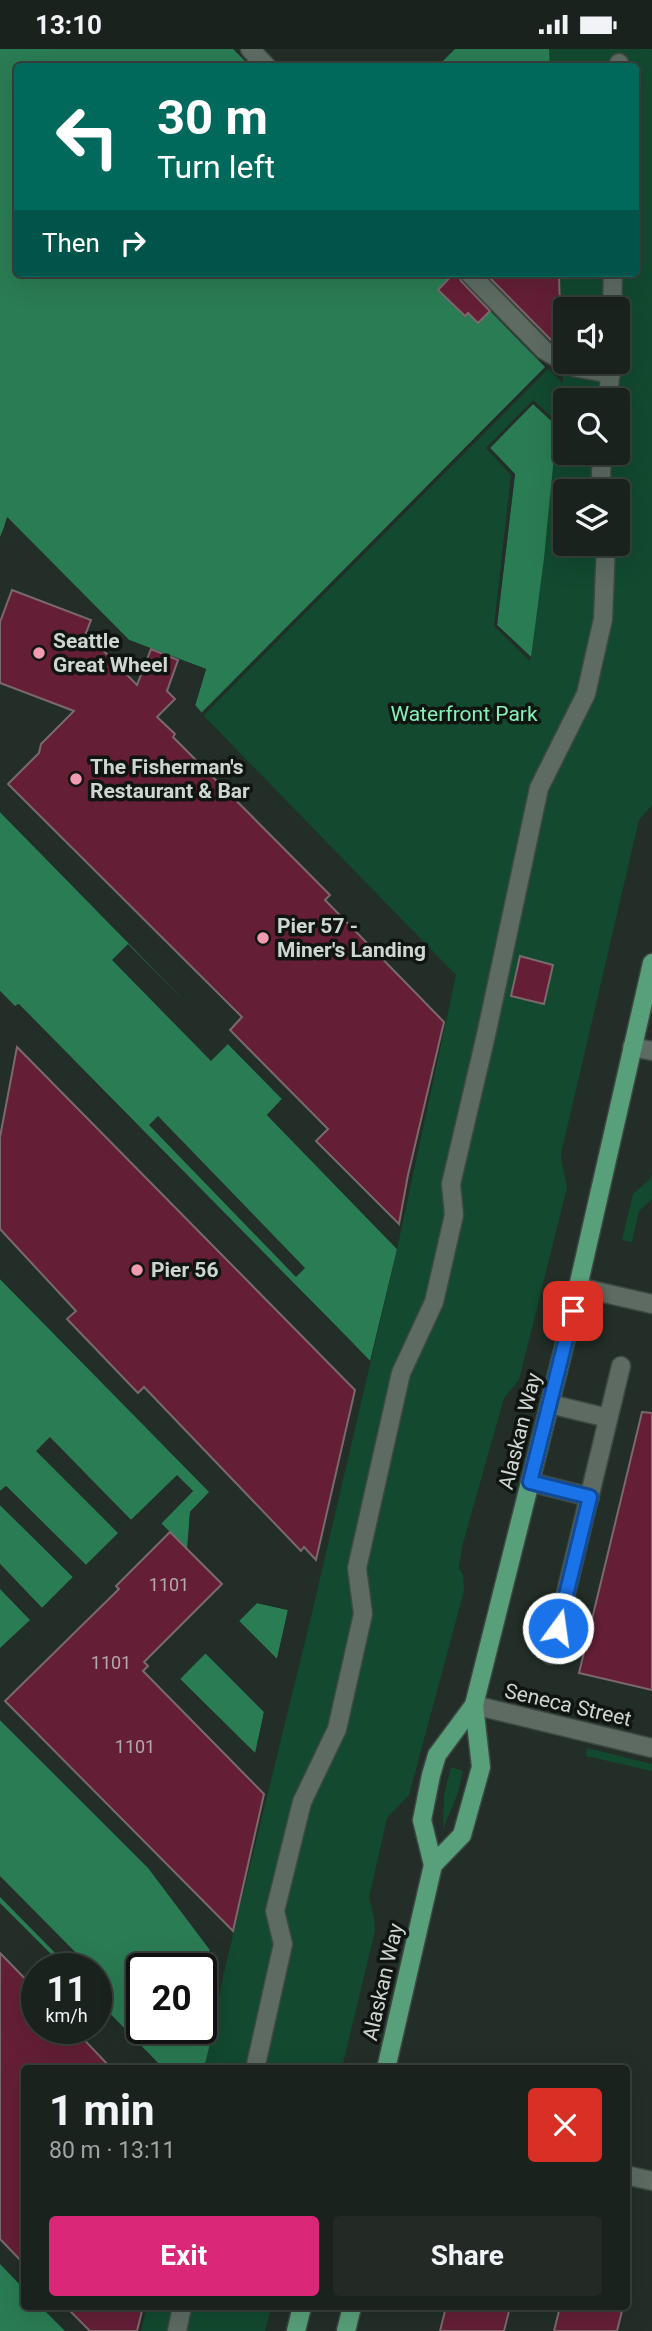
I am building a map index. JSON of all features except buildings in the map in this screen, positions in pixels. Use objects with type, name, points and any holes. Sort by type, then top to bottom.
[{"type":"main road","name":"Alaskan Way","points":[[433,1865],[462,1835],[481,1767],[474,1705],[551,1404],[652,963]]},
{"type":"main road","name":"Alaskan Way","points":[[387,2065],[433,1865],[422,1820],[431,1775],[437,1755],[474,1705]]},
{"type":"main road","points":[[296,2331],[301,2310]]},
{"type":"main road","points":[[346,2331],[351,2310]]},
{"type":"street","points":[[250,49],[263,63]]},
{"type":"street","points":[[473,277],[544,350],[553,355]]},
{"type":"street","points":[[612,297],[613,277]]},
{"type":"street","points":[[256,2065],[283,1944],[275,1911],[302,1802],[337,1728],[363,1614],[357,1567],[401,1373],[434,1302],[454,1215],[450,1184],[486,1035],[539,787],[586,694],[604,619],[606,556]]},
{"type":"street","points":[[632,1047],[652,1051]]},
{"type":"street","points":[[578,1287],[652,1304]]},
{"type":"street","points":[[551,1655],[621,1366]]},
{"type":"street","points":[[551,1404],[608,1418]]},
{"type":"street","points":[[530,1482],[590,1497]]},
{"type":"street","name":"Seneca Street","points":[[474,1705],[652,1748]]},
{"type":"street","points":[[630,2176],[652,2181]]},
{"type":"street","points":[[177,2331],[182,2310]]},
{"type":"green space","name":"Waterfront Park","points":[[549,49],[652,49],[652,805],[639,820],[561,1154],[567,1188],[519,1380],[504,1398],[462,1547],[459,1568],[463,1575],[464,1591],[409,1795],[387,1818],[369,1898],[375,1931],[343,2065],[205,2065],[210,2044],[217,2044],[217,2010],[224,1972],[397,1249],[456,975],[201,713],[546,367],[563,383],[563,374],[630,374],[630,297],[561,297],[560,277],[639,277],[639,63],[550,63]]},
{"type":"green space","points":[[652,1174],[652,1199],[639,1211],[632,1242],[622,1240],[633,1194]]},
{"type":"green space","points":[[587,1748],[652,1764],[652,1771],[586,1756]]},
{"type":"green space","points":[[451,1767],[463,1771],[458,1793],[443,1829],[444,1795]]},
{"type":"green space","points":[[146,2310],[270,2310],[265,2331],[141,2331]]},
{"type":"shaded area","points":[[0,49],[233,49],[247,63],[14,63],[14,277],[457,277],[546,367],[201,713],[195,706],[206,669],[129,640],[8,518],[0,537]]},
{"type":"shaded area","points":[[455,49],[549,49],[550,63],[445,63],[443,61]]},
{"type":"shaded area","points":[[533,404],[553,422],[553,465],[531,657],[497,625],[515,474],[490,448]]},
{"type":"shaded area","points":[[0,812],[282,1099],[267,1115],[397,1249],[370,1361],[19,1004],[15,1007],[0,991]]},
{"type":"shaded area","points":[[0,1279],[210,1492],[190,1512],[188,1550],[161,1523],[193,1491],[177,1476],[131,1520],[49,1438],[37,1451],[119,1533],[86,1565],[6,1486],[0,1491]]},
{"type":"shaded area","points":[[0,1505],[73,1577],[42,1608],[0,1564]]},
{"type":"shaded area","points":[[0,1589],[30,1620],[0,1648]]},
{"type":"shaded area","points":[[257,1603],[288,1610],[277,1659],[239,1621]]},
{"type":"shaded area","points":[[205,1653],[264,1712],[256,1754],[180,1679]]},
{"type":"shaded area","points":[[0,1720],[149,1868],[212,1953],[126,1953],[126,2030],[112,2015],[112,1953],[50,1953],[0,1903]]},
{"type":"shaded area","points":[[217,1961],[224,1972],[217,2010]]},
{"type":"shaded area","points":[[140,2044],[210,2044],[205,2065],[160,2065]]},
{"type":"shaded area","points":[[0,2264],[21,2286],[21,2310],[44,2310],[65,2331],[0,2331]]},
{"type":"pier","points":[[457,277],[461,277],[548,364],[548,369],[203,716],[191,706],[202,671],[127,643],[9,524],[0,541],[7,517],[129,640],[206,669],[195,705],[202,713],[545,367]]},
{"type":"pier","points":[[533,400],[553,418],[553,422],[533,404],[490,448],[515,474],[497,625],[531,657],[530,661],[494,626],[511,475],[486,448]]},
{"type":"pier","points":[[0,809],[284,1097],[285,1101],[272,1115],[398,1245],[397,1249],[267,1115],[282,1099],[228,1044],[211,1061],[112,960],[128,944],[184,1000]]},
{"type":"pier","points":[[0,991],[15,1006],[18,1004],[351,1341],[370,1364],[18,1009],[13,1009],[0,996]]},
{"type":"pier","points":[[158,1116],[305,1268],[296,1277],[149,1125]]},
{"type":"pier","points":[[0,1275],[212,1490],[212,1494],[193,1514],[190,1553],[185,1553],[157,1524],[188,1491],[177,1480],[130,1524],[50,1442],[41,1451],[122,1532],[121,1536],[86,1568],[5,1490],[0,1494],[6,1486],[86,1565],[118,1533],[36,1451],[50,1437],[131,1520],[177,1475],[193,1491],[161,1524],[187,1549],[190,1512],[209,1492],[0,1279]]},
{"type":"pier","points":[[0,1502],[77,1576],[44,1612],[0,1569],[0,1564],[42,1608],[73,1577]]},
{"type":"pier","points":[[257,1599],[291,1609],[281,1660],[275,1662],[235,1622]],"holes":[[[257,1603],[288,1610],[277,1659],[239,1621]]]},
{"type":"pier","points":[[205,1649],[268,1710],[257,1757],[177,1680],[177,1676]],"holes":[[[206,1653],[264,1712],[255,1753],[180,1679]]]},
{"type":"pier","points":[[0,1717],[151,1866],[216,1953],[208,1953],[210,1950],[148,1868]]},
{"type":"pier","points":[[0,1876],[76,1953],[55,1953],[0,1897]]},
{"type":"pier","points":[[217,1954],[225,1967],[217,2010]]},
{"type":"place","name":"Seattle Great Wheel","points":[[39,653]]},
{"type":"place","name":"The Fisherman's Restaurant & Bar","points":[[76,779]]},
{"type":"place","name":"Pier 57 - Miner's Landing","points":[[263,938]]},
{"type":"place","name":"Pier 56","points":[[137,1270]]},
{"type":"route","points":[[558,1628],[590,1497],[530,1482],[573,1311]]}]
